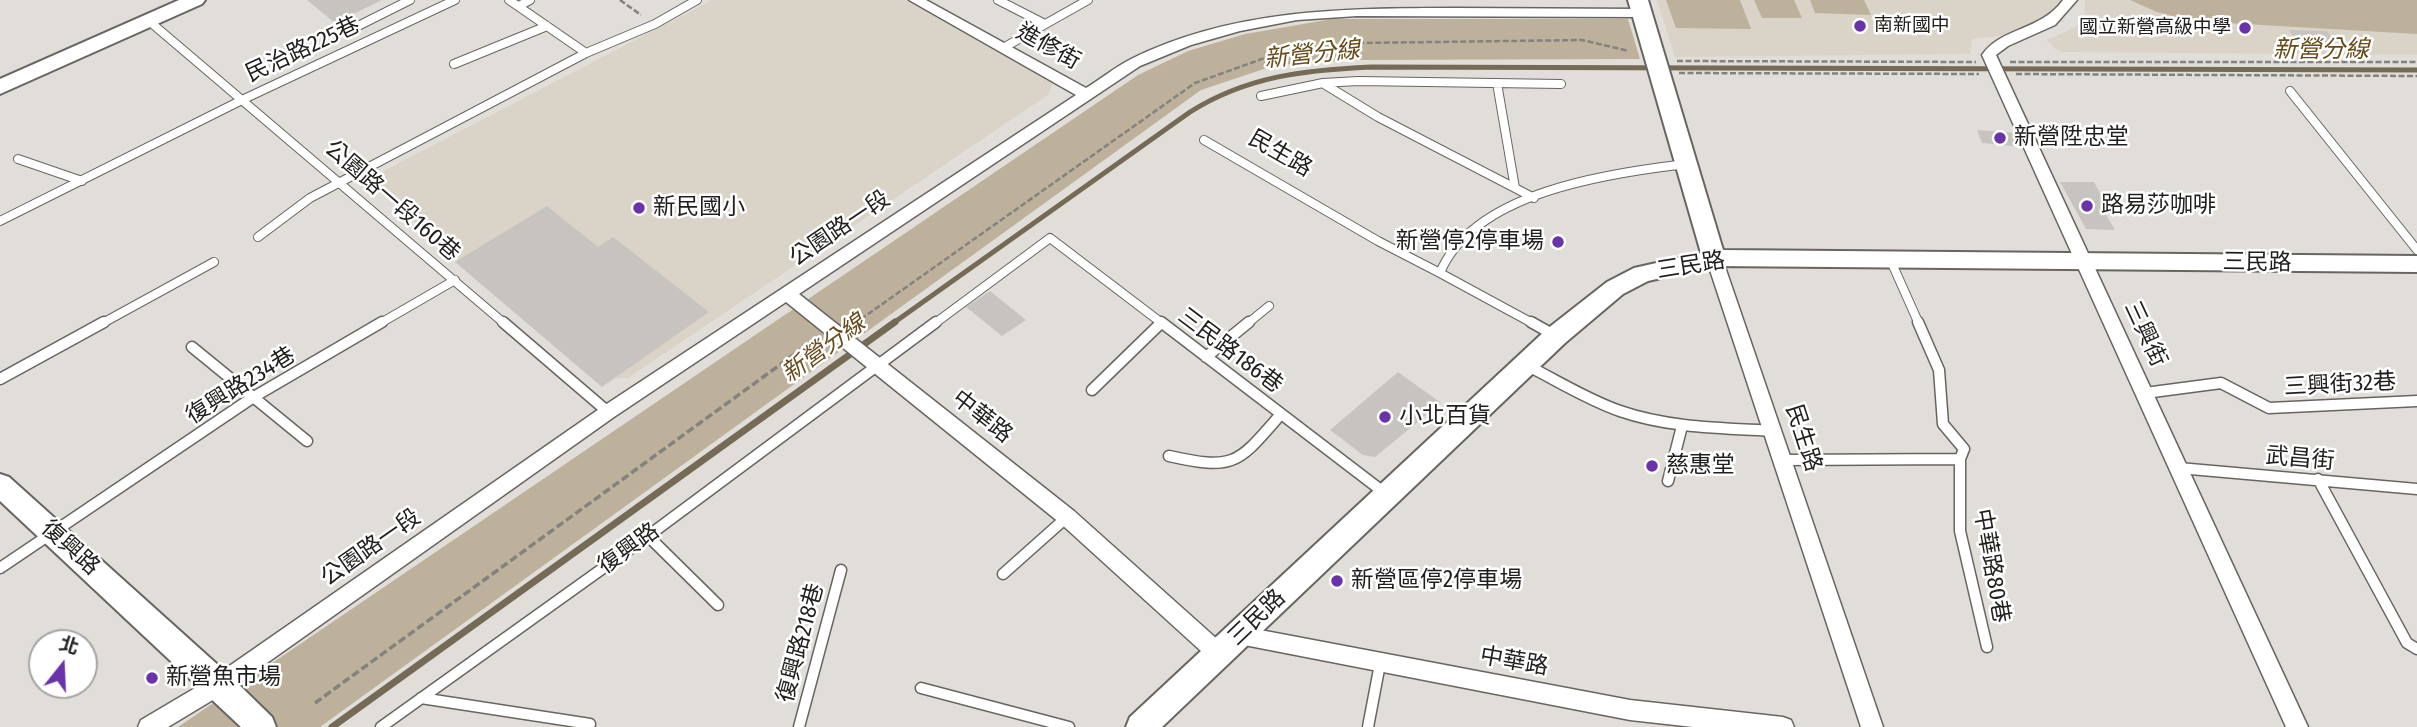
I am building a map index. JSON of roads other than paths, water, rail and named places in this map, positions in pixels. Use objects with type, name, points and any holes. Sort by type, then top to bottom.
[{"type":"street","points":[[0,87],[195,0]]},
{"type":"street","name":"進修街","points":[[916,0],[1085,94]]},
{"type":"street","name":"三興街","points":[[2070,0],[2057,19],[2046,27],[1995,47],[1989,55],[1992,67],[2145,393],[2297,727]]},
{"type":"street","name":"民生路","points":[[1640,6],[1663,64],[1686,164],[1714,258],[1872,727]]},
{"type":"street","name":"公園路一段","points":[[149,727],[219,685],[608,412],[1135,63],[1186,42],[1238,27],[1297,16],[1640,6]]},
{"type":"street","name":"三民路","points":[[1140,727],[1556,336],[1615,288],[1642,274],[1714,258],[2417,264]]},
{"type":"street","name":"中華路","points":[[788,293],[874,366],[1067,517],[1219,654]]},
{"type":"street","name":"復興路","points":[[0,485],[219,685],[261,727]]},
{"type":"street","name":"中華路","points":[[1239,635],[1630,715],[1783,727]]},
{"type":"lane","points":[[348,31],[410,0]]},
{"type":"lane","name":"民治路225巷","points":[[0,221],[244,99],[455,0]]},
{"type":"lane","points":[[509,0],[586,53]]},
{"type":"lane","points":[[519,6],[530,0]]},
{"type":"lane","points":[[258,237],[310,198],[586,53],[654,24],[697,0]]},
{"type":"lane","name":"進修街","points":[[998,0],[1043,23]]},
{"type":"lane","points":[[1003,48],[1043,23],[1088,0]]},
{"type":"lane","name":"公園路一段160巷","points":[[149,21],[244,99],[608,412]]},
{"type":"lane","points":[[454,64],[547,26]]},
{"type":"lane","points":[[1323,83],[1378,117],[1534,198]]},
{"type":"lane","points":[[1261,96],[1323,83],[1561,84]]},
{"type":"lane","points":[[1497,83],[1516,188]]},
{"type":"lane","points":[[2290,91],[2417,250]]},
{"type":"lane","name":"民生路","points":[[1205,141],[1378,241],[1556,336]]},
{"type":"lane","points":[[18,159],[82,181]]},
{"type":"lane","points":[[1440,273],[1442,263],[1458,241],[1493,218],[1534,198],[1609,173],[1686,164]]},
{"type":"lane","points":[[874,366],[1050,238]]},
{"type":"lane","name":"三民路186巷","points":[[1050,238],[1387,494]]},
{"type":"lane","name":"中華路80巷","points":[[1889,259],[1940,370],[1944,424],[1964,449],[1960,460],[1960,531],[1987,647]]},
{"type":"lane","points":[[0,379],[214,262]]},
{"type":"lane","name":"復興路234巷","points":[[0,568],[252,398],[455,280]]},
{"type":"lane","points":[[1206,357],[1269,306]]},
{"type":"lane","points":[[1091,390],[1161,323]]},
{"type":"lane","points":[[192,347],[307,442]]},
{"type":"lane","points":[[1527,365],[1619,411],[1682,426],[1774,431]]},
{"type":"lane","name":"復興路","points":[[381,727],[648,536],[874,366]]},
{"type":"lane","name":"三興街32巷","points":[[2145,393],[2221,383],[2269,408],[2417,401]]},
{"type":"lane","points":[[1169,456],[1216,467],[1237,462],[1282,414]]},
{"type":"lane","points":[[1668,481],[1682,426]]},
{"type":"lane","points":[[1783,460],[1960,460]]},
{"type":"lane","name":"武昌街","points":[[2179,468],[2417,489]]},
{"type":"lane","points":[[2318,479],[2407,643],[2417,649]]},
{"type":"lane","points":[[1003,574],[1067,517]]},
{"type":"lane","points":[[648,536],[718,604]]},
{"type":"lane","name":"復興路218巷","points":[[799,727],[841,570]]},
{"type":"lane","points":[[1368,727],[1380,664]]},
{"type":"lane","points":[[921,688],[1069,727]]},
{"type":"lane","points":[[421,698],[590,724]]},
{"type":"waterway","name":"新營分線","points":[[892,324],[1190,112],[1233,90],[1300,73],[1371,67],[2417,70]]},
{"type":"waterway","name":"新營分線","points":[[332,727],[895,322]]},
{"type":"place","name":"南新國中","points":[[1860,26]]},
{"type":"place","name":"國立新營高級中學","points":[[2245,28]]},
{"type":"place","name":"新營陞忠堂","points":[[2000,138]]},
{"type":"place","name":"路易莎咖啡","points":[[2087,206]]},
{"type":"place","name":"新民國小","points":[[639,208]]},
{"type":"place","name":"新營停2停車場","points":[[1558,242]]},
{"type":"place","name":"小北百貨","points":[[1385,417]]},
{"type":"place","name":"慈惠堂","points":[[1652,466]]},
{"type":"place","name":"新營區停2停車場","points":[[1337,581]]},
{"type":"place","name":"新營魚市場","points":[[152,678]]}]
